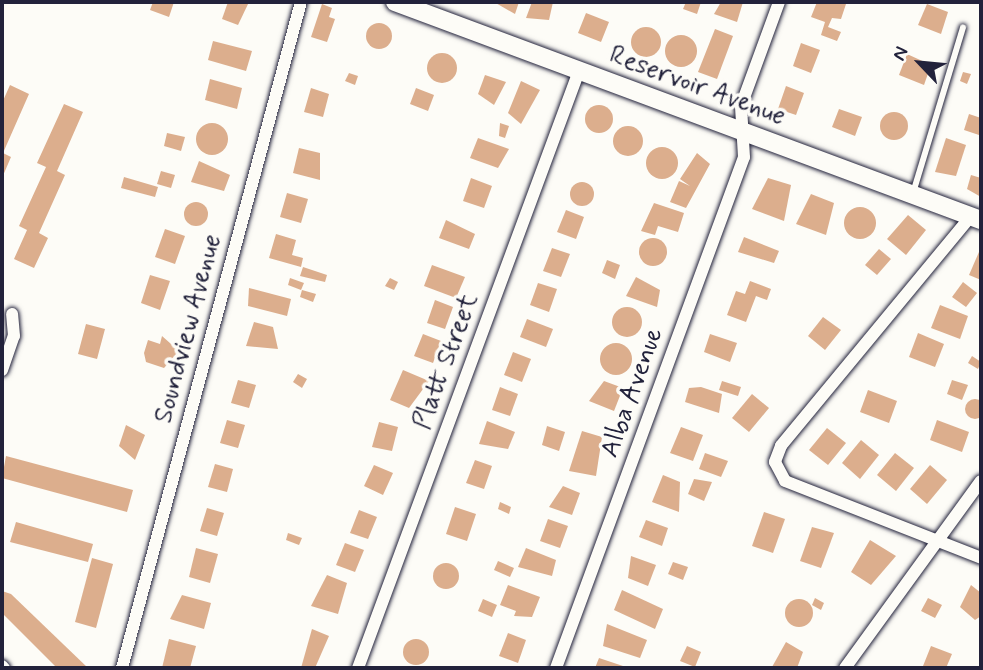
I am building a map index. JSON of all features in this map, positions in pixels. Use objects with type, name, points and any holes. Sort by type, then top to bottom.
[{"type":"main road","name":"Reservoir Avenue","points":[[395,2],[976,218]]},
{"type":"street","name":"Soundview Avenue","points":[[122,668],[301,2]]},
{"type":"street","name":"Alba Avenue","points":[[556,668],[744,157],[741,106],[779,2]]},
{"type":"street","name":"Platt Street","points":[[358,668],[579,71]]},
{"type":"street","points":[[976,218],[781,446],[775,462],[785,481],[981,558]]},
{"type":"street","points":[[2,370],[14,336],[12,313]]},
{"type":"street","points":[[845,668],[933,540],[981,481]]},
{"type":"lane","points":[[913,194],[963,27]]},
{"type":"building","points":[[153,2],[174,2],[169,17],[150,10]]},
{"type":"building","points":[[228,2],[249,2],[238,25],[222,19]]},
{"type":"building","points":[[494,2],[519,2],[515,14]]},
{"type":"building","points":[[532,2],[553,2],[549,20],[526,18]]},
{"type":"building","points":[[686,2],[701,2],[697,14],[683,9]]},
{"type":"building","points":[[721,2],[743,2],[737,22],[714,14]]},
{"type":"building","points":[[817,2],[846,4],[841,19],[832,18],[828,27],[841,32],[837,41],[821,35],[825,22],[811,17]]},
{"type":"building","points":[[322,4],[332,8],[329,17],[335,19],[327,42],[311,37]]},
{"type":"building","points":[[927,4],[948,12],[941,34],[918,25]]},
{"type":"building","points":[[586,13],[609,22],[601,42],[578,33]]},
{"type":"building","points":[[379,23],[388,27],[392,36],[388,45],[379,49],[370,45],[366,36],[370,27]]},
{"type":"building","points":[[646,27],[657,31],[661,42],[657,53],[646,57],[635,53],[631,42],[635,31]]},
{"type":"building","points":[[715,29],[733,36],[717,79],[698,72]]},
{"type":"building","points":[[681,35],[692,40],[697,51],[692,62],[681,67],[670,62],[665,51],[670,40]]},
{"type":"building","points":[[213,41],[252,51],[246,71],[208,60]]},
{"type":"building","points":[[801,43],[820,50],[811,73],[793,66]]},
{"type":"building","points":[[442,53],[448,54],[456,62],[456,74],[448,82],[442,83],[436,82],[428,74],[427,68],[428,62],[436,54]]},
{"type":"building","points":[[907,54],[931,65],[924,85],[899,75]]},
{"type":"building","points":[[963,72],[971,74],[967,84],[960,81]]},
{"type":"building","points":[[349,73],[358,76],[355,85],[345,81]]},
{"type":"building","points":[[485,75],[506,82],[494,105],[478,94]]},
{"type":"building","points":[[210,79],[242,88],[237,109],[205,100]]},
{"type":"building","points":[[521,81],[540,90],[521,124],[508,113]]},
{"type":"building","points":[[10,85],[29,94],[3,153],[11,157],[2,178],[2,103]]},
{"type":"building","points":[[786,86],[804,93],[796,115],[778,109]]},
{"type":"building","points":[[311,88],[329,94],[323,117],[304,112]]},
{"type":"building","points":[[416,88],[434,95],[428,111],[410,104]]},
{"type":"building","points":[[64,104],[83,112],[57,171],[65,175],[39,233],[48,238],[34,268],[14,259],[27,230],[19,226],[46,167],[37,163]]},
{"type":"building","points":[[599,105],[609,109],[613,119],[609,129],[599,133],[589,129],[585,119],[589,109]]},
{"type":"building","points":[[839,109],[862,117],[855,136],[832,127]]},
{"type":"building","points":[[894,112],[904,116],[908,126],[904,136],[894,140],[884,136],[880,126],[884,116]]},
{"type":"building","points":[[969,114],[981,118],[979,135],[964,130]]},
{"type":"building","points":[[212,123],[223,128],[228,139],[223,150],[212,155],[201,150],[196,139],[201,128]]},
{"type":"building","points":[[500,123],[509,126],[505,138],[499,136]]},
{"type":"building","points":[[628,126],[639,130],[643,141],[639,152],[628,156],[617,152],[613,141],[617,130]]},
{"type":"building","points":[[167,133],[185,137],[181,151],[164,146]]},
{"type":"building","points":[[478,138],[509,149],[498,168],[470,158]]},
{"type":"building","points":[[946,138],[966,145],[956,176],[935,172]]},
{"type":"building","points":[[662,147],[673,152],[678,163],[673,174],[662,179],[651,174],[646,163],[651,152]]},
{"type":"building","points":[[299,148],[320,153],[320,180],[293,173]]},
{"type":"building","points":[[697,153],[710,164],[686,208],[670,202],[679,181],[690,186],[680,179]]},
{"type":"building","points":[[199,161],[230,175],[224,191],[191,182]]},
{"type":"building","points":[[161,171],[175,175],[171,188],[157,184]]},
{"type":"building","points":[[971,175],[981,178],[981,197],[967,189]]},
{"type":"building","points":[[124,177],[158,187],[155,197],[121,188]]},
{"type":"building","points":[[471,178],[492,186],[484,208],[463,201]]},
{"type":"building","points":[[768,178],[791,185],[784,221],[752,209]]},
{"type":"building","points":[[582,182],[593,189],[594,194],[587,205],[582,206],[571,199],[570,194],[577,183]]},
{"type":"building","points":[[287,193],[308,199],[301,223],[280,217]]},
{"type":"building","points":[[811,194],[834,203],[826,235],[796,224]]},
{"type":"building","points":[[191,202],[201,202],[208,209],[208,219],[201,226],[191,226],[184,219],[184,209]]},
{"type":"building","points":[[654,203],[684,213],[678,232],[658,226],[655,235],[641,231]]},
{"type":"building","points":[[860,207],[871,212],[876,223],[871,234],[860,239],[849,234],[844,223],[849,212]]},
{"type":"building","points":[[566,210],[584,217],[576,239],[557,232]]},
{"type":"building","points":[[908,215],[926,230],[906,255],[887,239]]},
{"type":"building","points":[[446,220],[475,234],[469,249],[439,238]]},
{"type":"building","points":[[165,229],[185,236],[175,264],[155,257]]},
{"type":"building","points":[[276,234],[296,240],[292,255],[303,258],[301,267],[269,258]]},
{"type":"building","points":[[744,237],[779,251],[774,263],[738,252]]},
{"type":"building","points":[[653,238],[663,242],[667,252],[663,262],[653,266],[643,262],[639,252],[643,242]]},
{"type":"building","points":[[552,248],[570,254],[561,277],[543,271]]},
{"type":"building","points":[[879,249],[891,259],[877,275],[865,265]]},
{"type":"building","points":[[979,252],[981,253],[981,280],[969,275]]},
{"type":"building","points":[[607,260],[620,265],[615,279],[602,273]]},
{"type":"building","points":[[432,265],[465,277],[456,298],[424,286]]},
{"type":"building","points":[[303,267],[327,275],[325,282],[300,276]]},
{"type":"building","points":[[150,275],[170,281],[160,310],[141,303]]},
{"type":"building","points":[[636,277],[660,290],[657,307],[626,296]]},
{"type":"building","points":[[290,278],[304,283],[301,290],[288,285]]},
{"type":"building","points":[[390,278],[398,282],[394,290],[385,286]]},
{"type":"building","points":[[750,281],[771,289],[767,300],[756,296],[746,322],[727,315],[736,291],[745,294]]},
{"type":"building","points":[[963,282],[977,293],[966,307],[952,297]]},
{"type":"building","points":[[538,283],[557,289],[549,312],[530,305]]},
{"type":"building","points":[[249,288],[291,299],[287,316],[248,306]]},
{"type":"building","points":[[302,290],[316,294],[313,302],[300,297]]},
{"type":"building","points":[[435,300],[453,307],[445,329],[427,323]]},
{"type":"building","points":[[940,305],[968,316],[960,339],[931,328]]},
{"type":"building","points":[[627,307],[633,308],[641,316],[641,328],[633,336],[627,337],[621,336],[613,328],[612,322],[613,316],[621,308]]},
{"type":"building","points":[[823,317],[841,330],[825,350],[808,336]]},
{"type":"building","points":[[527,319],[553,329],[546,347],[520,337]]},
{"type":"building","points":[[254,322],[273,327],[278,349],[246,346]]},
{"type":"building","points":[[86,324],[105,329],[97,359],[78,354]]},
{"type":"building","points":[[918,333],[944,344],[935,367],[909,357]]},
{"type":"building","points":[[423,334],[441,341],[433,363],[414,356]]},
{"type":"building","points":[[710,334],[737,343],[730,362],[704,352]]},
{"type":"building","points":[[162,336],[179,351],[164,368],[146,362],[144,353],[148,340],[160,344]]},
{"type":"building","points":[[616,343],[627,348],[632,359],[627,370],[616,375],[605,370],[600,359],[605,348]]},
{"type":"building","points":[[513,352],[531,359],[522,382],[504,375]]},
{"type":"building","points":[[972,356],[981,362],[978,369],[968,363]]},
{"type":"building","points":[[403,370],[429,381],[409,408],[390,400]]},
{"type":"building","points":[[298,374],[307,379],[302,388],[293,382]]},
{"type":"building","points":[[238,380],[256,385],[249,408],[231,403]]},
{"type":"building","points":[[952,380],[968,385],[962,400],[947,394]]},
{"type":"building","points":[[604,381],[623,388],[614,411],[589,401]]},
{"type":"building","points":[[722,381],[741,387],[738,396],[719,390]]},
{"type":"building","points":[[500,387],[518,394],[510,416],[492,410]]},
{"type":"building","points":[[701,387],[722,394],[719,413],[685,402],[689,388]]},
{"type":"building","points":[[868,390],[897,401],[889,423],[860,412]]},
{"type":"building","points":[[752,394],[769,408],[749,432],[732,418]]},
{"type":"building","points":[[975,399],[982,402],[985,409],[982,416],[975,419],[968,416],[965,409],[968,402]]},
{"type":"building","points":[[227,420],[245,425],[238,448],[220,443]]},
{"type":"building","points":[[937,420],[969,432],[962,452],[930,440]]},
{"type":"building","points":[[487,421],[515,432],[508,449],[479,444]]},
{"type":"building","points":[[379,422],[398,427],[392,451],[372,447]]},
{"type":"building","points":[[126,425],[145,435],[135,460],[119,446]]},
{"type":"building","points":[[547,426],[565,432],[559,451],[542,445]]},
{"type":"building","points":[[681,427],[703,435],[693,461],[670,453]]},
{"type":"building","points":[[827,428],[846,443],[828,465],[809,450]]},
{"type":"building","points":[[582,431],[602,437],[596,476],[569,471]]},
{"type":"building","points":[[861,440],[879,455],[860,479],[842,463]]},
{"type":"building","points":[[705,453],[728,461],[721,477],[699,469]]},
{"type":"building","points":[[895,453],[914,468],[896,491],[877,475]]},
{"type":"building","points":[[6,456],[133,490],[127,512],[2,478]]},
{"type":"building","points":[[475,460],[492,466],[484,489],[466,483]]},
{"type":"building","points":[[215,464],[233,469],[227,492],[208,487]]},
{"type":"building","points":[[374,465],[393,473],[383,495],[364,486]]},
{"type":"building","points":[[930,465],[947,480],[927,504],[910,489]]},
{"type":"building","points":[[663,475],[680,482],[679,512],[652,502]]},
{"type":"building","points":[[694,479],[712,482],[704,501],[688,494]]},
{"type":"building","points":[[563,486],[580,493],[572,515],[549,507]]},
{"type":"building","points":[[500,502],[511,507],[509,514],[498,509]]},
{"type":"building","points":[[455,507],[476,514],[467,541],[446,534]]},
{"type":"building","points":[[207,508],[224,513],[217,536],[200,531]]},
{"type":"building","points":[[359,510],[377,517],[368,539],[350,533]]},
{"type":"building","points":[[764,512],[785,519],[773,553],[752,546]]},
{"type":"building","points":[[548,519],[568,526],[560,548],[540,541]]},
{"type":"building","points":[[646,520],[668,528],[662,546],[639,537]]},
{"type":"building","points":[[16,522],[93,544],[88,562],[10,542]]},
{"type":"building","points":[[812,527],[834,533],[821,568],[800,561]]},
{"type":"building","points":[[288,533],[302,538],[299,545],[286,540]]},
{"type":"building","points":[[870,540],[896,556],[871,585],[851,572]]},
{"type":"building","points":[[345,543],[364,550],[355,572],[336,565]]},
{"type":"building","points":[[196,548],[218,554],[210,583],[189,577]]},
{"type":"building","points":[[526,548],[556,560],[552,576],[518,567]]},
{"type":"building","points":[[631,556],[656,565],[648,586],[628,578]]},
{"type":"building","points":[[92,558],[113,564],[96,628],[75,622]]},
{"type":"building","points":[[498,561],[514,568],[510,577],[494,570]]},
{"type":"building","points":[[673,562],[688,567],[683,580],[668,574]]},
{"type":"building","points":[[446,563],[455,567],[459,576],[455,585],[446,589],[437,585],[433,576],[437,567]]},
{"type":"building","points":[[327,575],[347,583],[338,614],[311,606]]},
{"type":"building","points":[[508,585],[540,597],[532,617],[514,616],[516,611],[500,605]]},
{"type":"building","points":[[971,585],[981,593],[981,616],[975,620],[960,607]]},
{"type":"building","points":[[622,590],[663,609],[655,629],[614,610]]},
{"type":"building","points":[[2,591],[11,594],[88,668],[57,668],[2,613]]},
{"type":"building","points":[[182,595],[211,603],[204,629],[170,619]]},
{"type":"building","points":[[815,598],[824,603],[821,610],[812,605]]},
{"type":"building","points":[[928,598],[942,605],[935,618],[921,611]]},
{"type":"building","points":[[483,599],[497,605],[492,617],[478,611]]},
{"type":"building","points":[[799,599],[809,603],[813,613],[809,623],[799,627],[789,623],[785,613],[789,603]]},
{"type":"building","points":[[607,624],[647,640],[640,658],[603,646]]},
{"type":"building","points":[[312,629],[329,636],[315,668],[301,668]]},
{"type":"building","points":[[508,633],[526,640],[518,663],[499,656]]},
{"type":"building","points":[[169,639],[196,646],[190,668],[162,668]]},
{"type":"building","points":[[416,639],[425,643],[429,652],[425,661],[416,665],[407,661],[403,652],[407,643]]},
{"type":"building","points":[[786,642],[803,652],[797,668],[772,667]]},
{"type":"building","points":[[687,646],[701,652],[695,667],[680,661]]},
{"type":"building","points":[[931,646],[952,654],[946,668],[923,666]]},
{"type":"building","points":[[599,658],[629,668],[595,668]]}]
